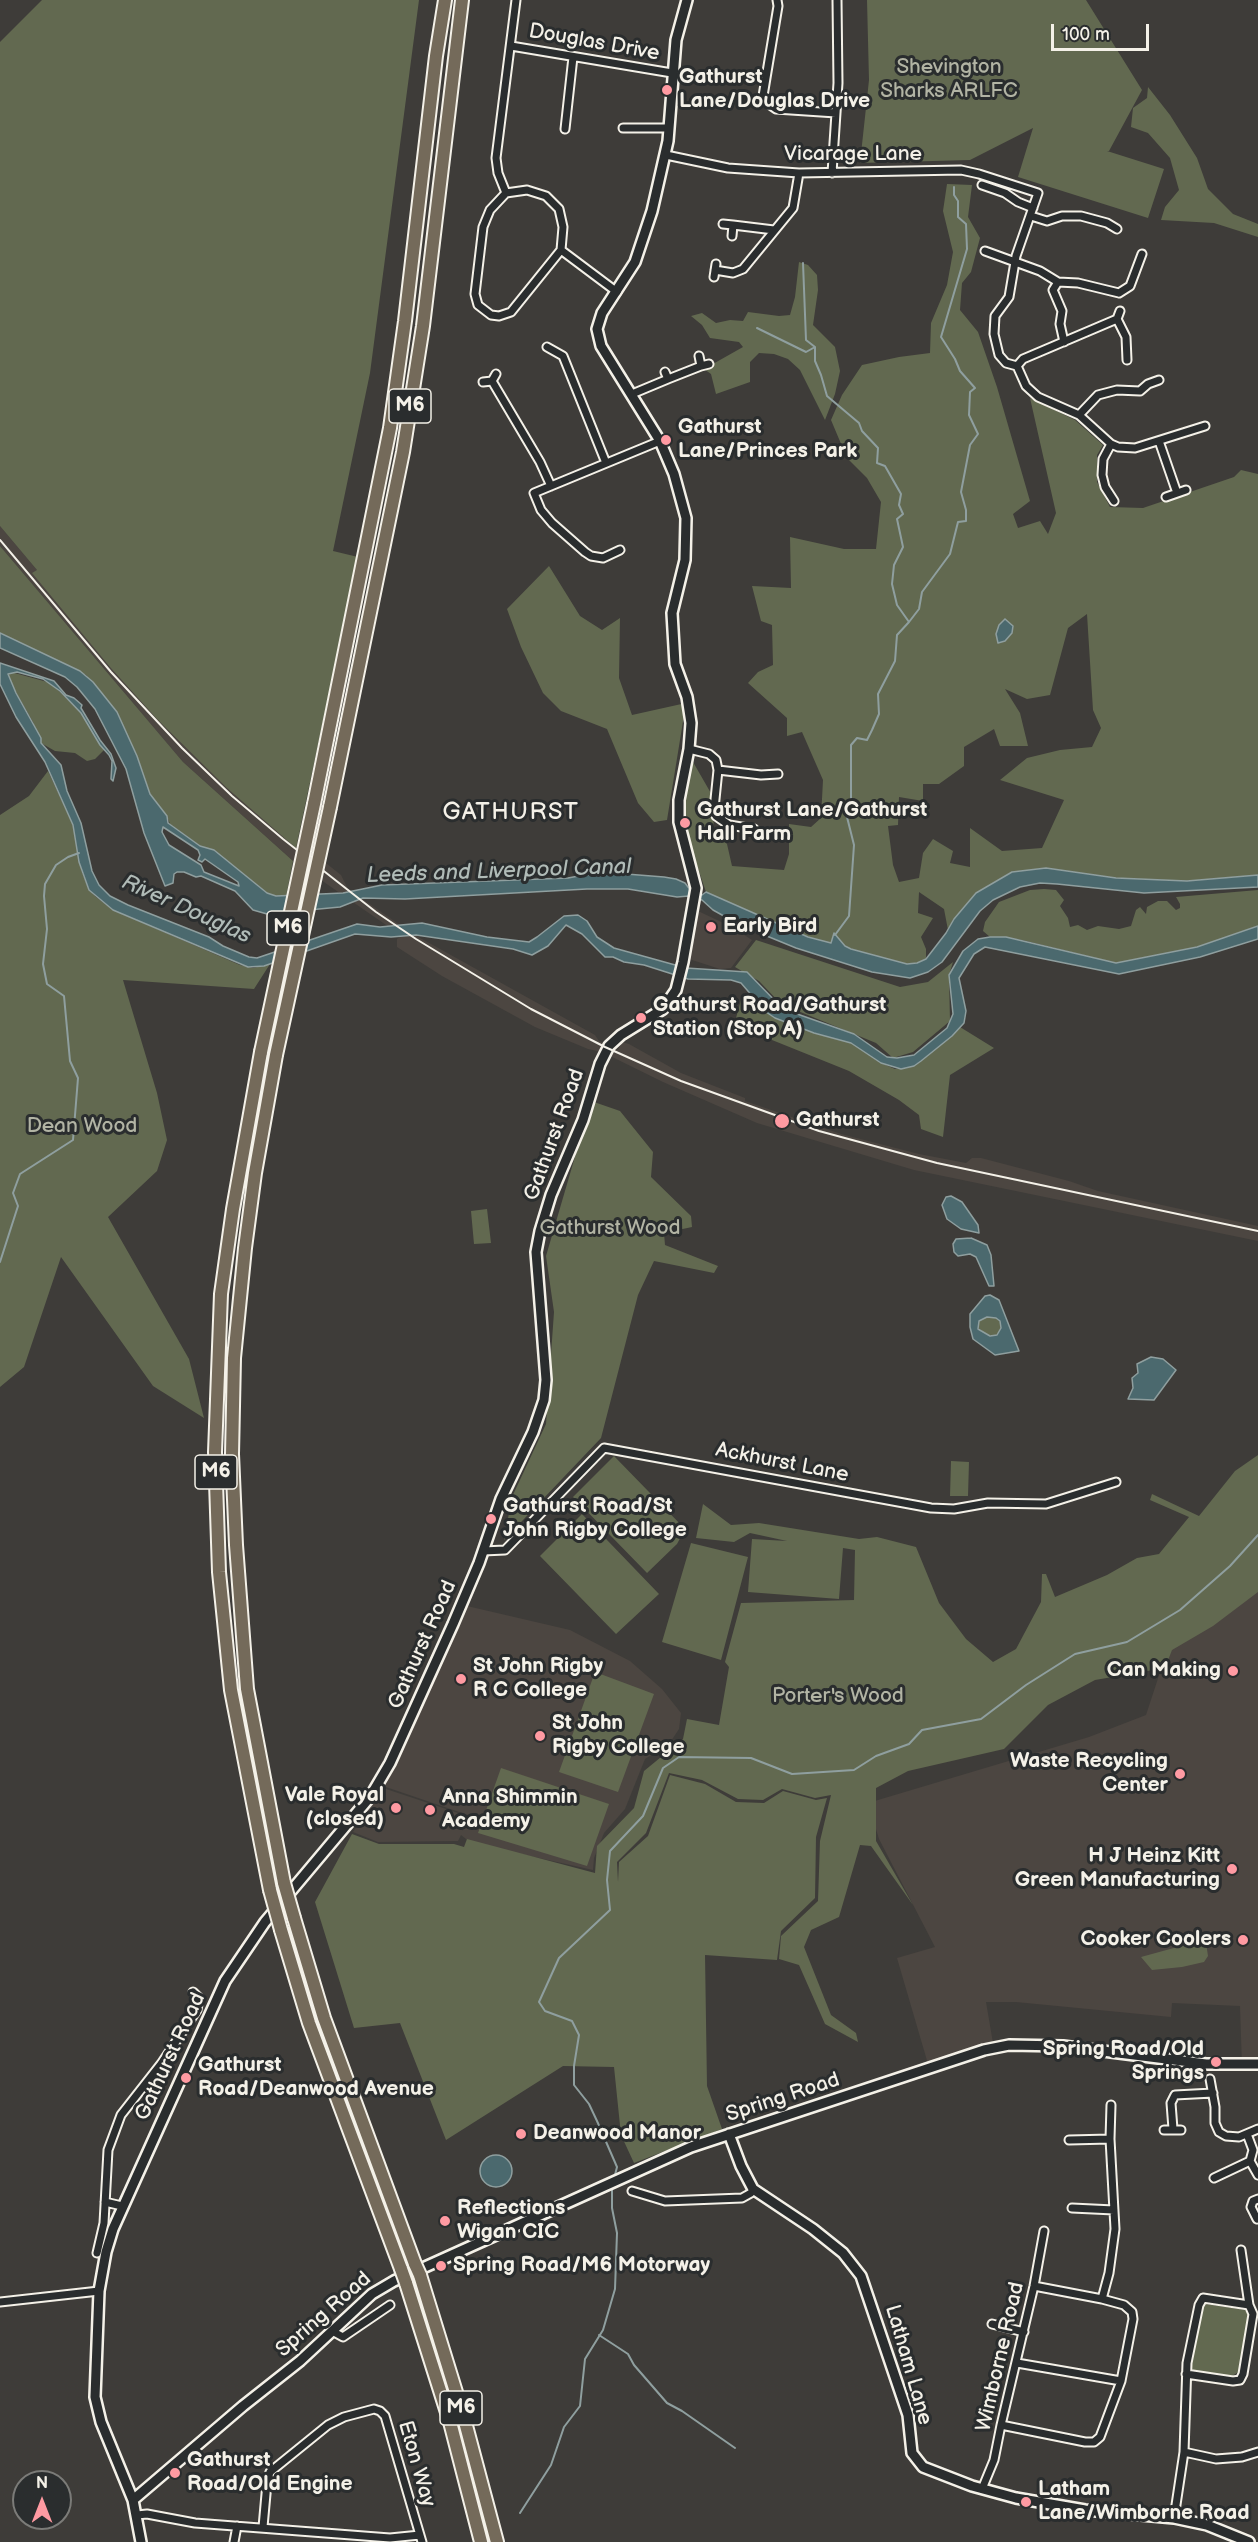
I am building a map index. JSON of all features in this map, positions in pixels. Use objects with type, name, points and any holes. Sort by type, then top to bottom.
[{"type":"highway","name":"M6","points":[[445,0],[390,428],[261,1052],[233,1209],[221,1294],[215,1452],[219,1572],[231,1690],[270,1890],[309,2023],[406,2283],[450,2422],[481,2542]]},
{"type":"highway","name":"M6","points":[[462,0],[423,326],[403,452],[276,1055],[255,1173],[234,1358],[232,1454],[236,1545],[247,1689],[284,1883],[324,2018],[417,2269],[464,2418],[497,2542]]},
{"type":"main road","points":[[687,0],[676,40],[666,155],[641,246],[632,269],[599,318],[597,334],[608,358],[660,441],[674,474],[686,518],[686,552],[673,606],[673,634],[675,664],[687,697],[690,714],[690,749]]},
{"type":"main road","name":"Gathurst Road","points":[[141,2542],[133,2500],[97,2411],[99,2291],[106,2252],[122,2206],[225,1981],[264,1922],[370,1797],[390,1763],[483,1551],[501,1499],[538,1420],[546,1391],[536,1262],[540,1231],[551,1195],[583,1120],[600,1064],[609,1046],[621,1035],[663,1009],[672,997],[683,962],[695,882],[682,837],[678,812],[680,789],[690,749]]},
{"type":"main road","name":"Spring Road","points":[[133,2500],[243,2406],[300,2361],[372,2294],[394,2281],[673,2154],[984,2050],[1009,2045],[1043,2044],[1206,2064],[1258,2064]]},
{"type":"main road","name":"Latham Lane","points":[[729,2134],[753,2189],[813,2229],[843,2253],[861,2276],[908,2415],[912,2453],[916,2461],[936,2474],[1016,2498],[1085,2510],[1174,2518],[1207,2525],[1249,2542]]},
{"type":"street","points":[[506,193],[498,172],[496,158],[516,0]]},
{"type":"street","points":[[777,0],[778,6],[763,96],[766,102],[776,109],[836,113]]},
{"type":"street","points":[[832,172],[838,83],[837,0]]},
{"type":"street","name":"Douglas Drive","points":[[511,45],[672,74]]},
{"type":"street","points":[[565,129],[573,57]]},
{"type":"street","points":[[621,128],[669,128]]},
{"type":"street","name":"Vicarage Lane","points":[[666,155],[728,168],[799,173],[961,170],[1038,193],[1032,212]]},
{"type":"street","points":[[715,270],[740,272],[794,204],[799,173]]},
{"type":"street","points":[[982,185],[1005,193],[1047,221],[1062,213],[1107,223],[1117,229]]},
{"type":"street","points":[[535,191],[555,204],[559,209],[563,227],[561,250],[511,312],[495,316],[481,308],[475,294],[483,227],[490,210],[506,193],[535,191]]},
{"type":"street","points":[[1017,366],[1006,363],[999,355],[993,325],[995,316],[1009,297],[1015,262],[1032,212]]},
{"type":"street","points":[[723,224],[774,230]]},
{"type":"street","points":[[732,236],[734,225]]},
{"type":"street","points":[[561,250],[617,292]]},
{"type":"street","points":[[985,251],[1050,275],[1058,282],[1078,283],[1119,297],[1130,286],[1142,254]]},
{"type":"street","points":[[1058,282],[1053,290],[1062,311],[1060,324],[1064,342]]},
{"type":"street","points":[[1017,366],[1023,358],[1064,342],[1119,315],[1126,337],[1126,360]]},
{"type":"street","points":[[547,347],[563,356],[606,463]]},
{"type":"street","points":[[632,394],[705,365],[699,356]]},
{"type":"street","points":[[1017,366],[1026,386],[1038,397],[1079,415],[1111,444],[1125,449],[1205,426]]},
{"type":"street","points":[[665,372],[668,379]]},
{"type":"street","points":[[492,381],[496,374]]},
{"type":"street","points":[[1079,415],[1098,395],[1127,386],[1140,391],[1148,384],[1159,380]]},
{"type":"street","points":[[492,381],[540,462],[551,486]]},
{"type":"street","points":[[483,382],[492,381]]},
{"type":"street","points":[[620,550],[603,558],[597,558],[585,552],[541,510],[534,493],[660,441]]},
{"type":"street","points":[[1159,441],[1177,493]]},
{"type":"street","points":[[1111,444],[1103,459],[1102,475],[1104,487],[1114,501]]},
{"type":"street","points":[[1166,497],[1186,490]]},
{"type":"street","points":[[690,749],[709,754],[716,760],[718,770],[714,808],[716,816],[729,825],[754,830]]},
{"type":"street","points":[[718,770],[761,775],[778,774]]},
{"type":"street","name":"Ackhurst Lane","points":[[483,1551],[506,1550],[604,1448],[931,1509],[954,1509],[988,1503],[1046,1504],[1116,1482]]},
{"type":"street","name":"Gathurst Road","points":[[97,2253],[104,2223],[108,2150],[121,2115],[197,2010],[199,1998],[193,1992]]},
{"type":"street","points":[[1210,2079],[1217,2130],[1231,2137],[1258,2129]]},
{"type":"street","points":[[1164,2130],[1177,2130],[1172,2100],[1175,2095],[1213,2093]]},
{"type":"street","points":[[1102,2299],[1109,2273],[1115,2229],[1110,2139],[1112,2105]]},
{"type":"street","points":[[1247,2134],[1253,2150],[1250,2161],[1258,2175]]},
{"type":"street","points":[[1069,2140],[1110,2139]]},
{"type":"street","points":[[1214,2178],[1250,2161]]},
{"type":"street","points":[[632,2191],[664,2201],[742,2198],[751,2193],[753,2189]]},
{"type":"street","points":[[1257,2219],[1251,2207],[1253,2201],[1258,2199]]},
{"type":"street","points":[[105,2202],[122,2206]]},
{"type":"street","points":[[1072,2208],[1114,2210]]},
{"type":"street","name":"Wimborne Road","points":[[982,2489],[994,2460],[1035,2286],[1044,2231]]},
{"type":"street","points":[[1186,2374],[1233,2381],[1240,2380],[1243,2374],[1253,2314],[1249,2305],[1241,2250]]},
{"type":"street","points":[[1001,2425],[1094,2442],[1100,2437],[1121,2381],[1133,2319],[1132,2312],[1124,2305],[1102,2299],[1035,2286]]},
{"type":"street","points":[[0,2301],[99,2291]]},
{"type":"street","points":[[1174,2518],[1184,2452],[1186,2374],[1191,2338],[1199,2306],[1203,2298],[1249,2305]]},
{"type":"street","points":[[332,2331],[343,2337],[390,2306]]},
{"type":"street","points":[[992,2324],[1024,2332]]},
{"type":"street","points":[[1017,2363],[1121,2381]]},
{"type":"street","name":"Eton Way","points":[[263,2527],[270,2472],[328,2425],[344,2417],[374,2409],[385,2416],[421,2538]]},
{"type":"street","points":[[1184,2452],[1216,2458],[1242,2457],[1258,2452]]},
{"type":"street","points":[[137,2514],[195,2523],[390,2538],[421,2538]]},
{"type":"street","points":[[234,2542],[237,2526]]},
{"type":"shaded area","points":[[0,526],[37,570],[258,809],[341,875],[348,889],[413,934],[595,1035],[599,1041],[618,1050],[622,1042],[629,1044],[681,1073],[745,1098],[745,1101],[841,1134],[919,1154],[966,1163],[972,1158],[981,1158],[1098,1191],[1258,1226],[1258,1241],[914,1170],[757,1123],[663,1082],[602,1052],[588,1049],[535,1027],[442,976],[397,947],[397,939],[402,936],[292,860],[183,762],[0,546]]},
{"type":"shaded area","points":[[698,911],[732,927],[752,940],[731,968],[720,969],[689,959]]},
{"type":"shaded area","points":[[1258,1585],[1258,2066],[1242,2067],[1240,2006],[1172,2003],[1171,2017],[1016,2002],[986,2002],[993,2043],[928,2064],[897,1958],[935,1947],[879,1839],[868,1803],[1089,1737],[1146,1715],[1168,1648]]},
{"type":"shaded area","name":"St John Rigby College","points":[[467,1606],[570,1630],[630,1661],[662,1689],[681,1713],[679,1729],[669,1744],[645,1759],[625,1809],[604,1833],[594,1858],[593,1870],[471,1843],[461,1835],[458,1841],[378,1842],[353,1832],[383,1788],[467,1816],[462,1831],[471,1816],[383,1786]]},
{"type":"green space","points":[[42,0],[419,0],[370,373],[333,551],[358,557],[296,848],[227,788],[157,719],[110,667],[32,573],[37,570],[0,526],[0,42]]},
{"type":"green space","name":"Shevington Sharks ARLFC","points":[[867,0],[1086,0],[1142,90],[1107,151],[1164,169],[1148,218],[1018,177],[1033,128],[970,160],[860,163],[869,80]]},
{"type":"green space","points":[[1148,87],[1170,115],[1197,158],[1208,189],[1233,214],[1258,224],[1258,237],[1214,223],[1161,220],[1165,207],[1179,190],[1170,158],[1148,133],[1131,127],[1133,108],[1147,98]]},
{"type":"green space","points":[[947,184],[972,185],[968,217],[980,238],[971,272],[962,283],[960,310],[978,332],[997,387],[1030,501],[1013,514],[1018,528],[1040,521],[1048,534],[1056,513],[1030,398],[1075,420],[1103,445],[1097,455],[1097,482],[1110,507],[1143,508],[1234,477],[1241,470],[1258,474],[1258,875],[1187,881],[1116,878],[1046,868],[1012,872],[976,893],[954,919],[948,930],[944,909],[919,892],[918,913],[933,918],[921,937],[926,949],[926,959],[907,964],[851,949],[845,946],[834,933],[831,943],[808,937],[706,892],[688,839],[684,795],[693,762],[712,795],[714,831],[727,844],[732,866],[784,870],[789,854],[789,824],[811,827],[821,818],[823,780],[802,732],[787,736],[787,718],[748,683],[758,672],[773,665],[772,625],[761,621],[752,586],[791,588],[790,537],[844,549],[876,549],[881,502],[867,478],[847,458],[831,420],[842,395],[862,365],[930,353],[931,323],[947,285],[953,252],[943,211]],"holes":[[[1087,614],[1093,710],[1101,728],[1092,747],[1060,750],[1027,758],[1000,780],[1064,800],[1042,848],[1002,851],[970,828],[970,867],[950,863],[953,851],[933,839],[923,853],[919,878],[899,882],[893,865],[888,826],[898,825],[899,797],[923,801],[923,784],[939,784],[964,766],[964,747],[994,729],[1000,746],[1028,746],[1020,713],[1005,689],[1027,699],[1050,695],[1068,628]]]},
{"type":"green space","points":[[799,262],[808,265],[817,275],[818,290],[813,325],[835,347],[840,371],[835,394],[825,420],[800,370],[788,359],[774,354],[759,353],[750,362],[750,382],[716,394],[711,374],[704,369],[743,347],[739,342],[710,338],[702,325],[691,316],[702,313],[716,323],[730,320],[743,321],[748,312],[790,315],[795,297]]},
{"type":"green space","points":[[0,546],[183,762],[293,861],[286,897],[267,893],[214,850],[200,846],[170,824],[167,816],[150,794],[137,756],[117,712],[86,675],[0,633]]},
{"type":"green space","points":[[549,566],[580,616],[602,630],[620,618],[619,678],[632,715],[686,703],[667,820],[654,822],[638,803],[607,729],[561,711],[543,693],[521,647],[507,609]]},
{"type":"green space","points":[[11,672],[51,683],[81,713],[104,750],[95,759],[87,761],[75,753],[55,751],[41,743],[33,722],[10,682],[8,674]]},
{"type":"green space","name":"Dean Wood","points":[[48,771],[73,825],[82,872],[89,890],[96,897],[113,910],[240,965],[253,968],[270,964],[254,989],[123,980],[157,1093],[167,1140],[157,1171],[108,1217],[189,1359],[204,1418],[153,1386],[61,1257],[24,1367],[0,1387],[0,815],[29,796]]},
{"type":"green space","points":[[1030,890],[1056,890],[1064,900],[1060,906],[1068,918],[1070,927],[1078,925],[1087,930],[1098,926],[1119,929],[1131,926],[1136,910],[1140,907],[1146,914],[1147,907],[1158,901],[1167,901],[1176,910],[1180,908],[1180,904],[1176,897],[1258,890],[1258,926],[1197,947],[1116,963],[1022,940],[990,937],[983,931],[985,922],[999,902]]},
{"type":"green space","points":[[756,940],[900,987],[928,982],[953,962],[949,975],[950,1021],[913,1052],[893,1058],[876,1043],[781,1004],[759,981],[735,967]]},
{"type":"green space","points":[[742,996],[761,1005],[775,1018],[814,1033],[851,1043],[881,1063],[895,1069],[908,1068],[921,1061],[960,1027],[994,1048],[950,1075],[943,1137],[921,1129],[919,1115],[899,1100],[849,1071],[772,1040],[736,1018]]},
{"type":"green space","name":"Gathurst Wood","points":[[594,1102],[620,1111],[653,1152],[651,1177],[691,1216],[692,1227],[664,1233],[665,1245],[718,1266],[714,1273],[654,1261],[638,1295],[601,1438],[504,1540],[512,1497],[546,1424],[554,1312],[546,1256],[579,1143]]},
{"type":"green space","points":[[487,1209],[491,1243],[474,1244],[471,1211]]},
{"type":"green space","points":[[987,1317],[1000,1321],[1001,1328],[997,1335],[987,1335],[977,1327],[979,1321]]},
{"type":"green space","name":"Porter's Wood","points":[[1258,1455],[1258,1592],[1213,1626],[1172,1650],[1165,1668],[1095,1680],[1048,1705],[1004,1749],[908,1771],[876,1788],[876,1841],[913,1905],[871,1846],[860,1845],[839,1917],[811,1930],[804,1947],[831,2015],[856,2033],[858,2042],[825,2024],[799,1965],[779,1959],[781,1936],[818,1901],[820,1841],[831,1795],[815,1798],[782,1789],[763,1800],[738,1799],[702,1780],[669,1773],[646,1833],[617,1862],[618,1882],[619,1862],[648,1836],[670,1775],[705,1784],[736,1802],[764,1803],[783,1791],[816,1800],[827,1798],[816,1837],[815,1898],[781,1931],[777,1960],[705,1955],[707,2086],[722,2129],[634,2163],[621,2135],[614,2067],[563,2066],[446,2140],[400,2023],[354,2028],[315,1902],[352,1834],[379,1844],[454,1844],[464,1847],[467,1839],[595,1873],[597,1846],[634,1808],[644,1771],[683,1739],[687,1719],[719,1725],[729,1667],[725,1662],[741,1603],[854,1600],[855,1550],[843,1548],[839,1599],[748,1592],[752,1539],[787,1541],[750,1533],[734,1542],[696,1538],[703,1504],[731,1525],[759,1523],[859,1539],[877,1537],[916,1547],[939,1603],[966,1639],[993,1662],[1016,1649],[1041,1602],[1042,1574],[1046,1574],[1055,1597],[1107,1575],[1137,1558],[1159,1554],[1189,1517],[1150,1500],[1152,1494],[1199,1516],[1235,1471]]},
{"type":"green space","points":[[614,1456],[685,1529],[677,1544],[647,1573],[573,1497]]},
{"type":"green space","points":[[951,1461],[969,1462],[968,1496],[950,1496]]},
{"type":"green space","points":[[582,1514],[659,1594],[616,1634],[540,1556]]},
{"type":"green space","points":[[691,1543],[748,1557],[721,1660],[662,1642]]},
{"type":"green space","points":[[595,1672],[654,1694],[618,1792],[559,1772]]},
{"type":"green space","points":[[501,1768],[609,1804],[587,1866],[478,1833]]},
{"type":"green space","points":[[1205,1936],[1208,1956],[1204,1962],[1152,1970],[1141,1957],[1181,1946],[1180,1942]]},
{"type":"green space","points":[[1205,2304],[1246,2310],[1249,2316],[1240,2371],[1229,2378],[1192,2371],[1189,2363],[1200,2306]]},
{"type":"water","points":[[1005,619],[1013,626],[1012,633],[1005,641],[998,643],[996,634],[999,625]]},
{"type":"water","name":"Leeds and Liverpool Canal","points":[[0,633],[80,671],[93,682],[117,712],[137,756],[150,794],[167,816],[168,823],[200,846],[214,850],[267,893],[276,896],[343,893],[382,885],[568,878],[584,875],[626,874],[664,877],[676,879],[685,883],[691,891],[702,895],[706,892],[808,937],[831,943],[834,933],[845,946],[851,949],[907,964],[926,959],[954,919],[976,893],[1012,872],[1046,868],[1116,878],[1187,881],[1258,875],[1258,887],[1144,893],[1040,883],[1020,887],[993,900],[980,911],[942,962],[928,972],[910,978],[872,972],[796,948],[740,925],[713,910],[702,900],[689,896],[677,897],[628,889],[587,889],[405,899],[363,898],[340,907],[267,914],[253,910],[235,891],[201,876],[196,877],[177,872],[174,874],[173,883],[165,886],[144,833],[126,769],[95,709],[77,687],[65,677],[0,648]],"holes":[[[163,827],[198,850],[200,855],[198,860],[202,862],[205,859],[238,882],[239,886],[204,872],[201,865],[169,845],[162,832]]]},
{"type":"water","points":[[0,663],[54,681],[66,695],[82,705],[81,708],[111,754],[116,768],[113,781],[111,779],[112,761],[109,755],[100,745],[81,713],[60,691],[43,679],[17,672],[8,674],[41,738],[41,743],[61,765],[67,791],[81,823],[92,871],[99,885],[110,896],[128,905],[209,937],[249,957],[257,958],[357,924],[380,927],[422,923],[487,937],[529,942],[564,916],[578,915],[587,921],[597,937],[614,948],[686,968],[747,972],[783,1009],[854,1034],[887,1057],[897,1058],[914,1055],[947,1028],[953,1014],[949,975],[963,951],[978,939],[1006,937],[1116,963],[1197,947],[1258,926],[1258,939],[1200,957],[1119,974],[985,947],[974,954],[959,978],[966,1011],[964,1023],[921,1061],[914,1066],[901,1069],[881,1063],[851,1043],[814,1033],[775,1018],[766,1012],[741,983],[731,980],[688,979],[644,965],[605,957],[582,934],[566,925],[548,946],[532,955],[513,949],[416,935],[391,937],[355,934],[264,966],[248,967],[113,910],[89,890],[79,862],[73,825],[45,762],[16,717],[0,684]]},
{"type":"water","points":[[951,1196],[962,1202],[978,1225],[979,1233],[961,1229],[947,1219],[942,1205],[946,1197]]},
{"type":"water","points":[[971,1238],[987,1245],[991,1255],[994,1286],[989,1286],[976,1257],[970,1254],[958,1256],[954,1252],[953,1244],[956,1239]]},
{"type":"water","points":[[990,1295],[999,1300],[1019,1351],[995,1355],[973,1339],[970,1314],[985,1296]],"holes":[[[987,1317],[1000,1321],[1001,1328],[997,1335],[990,1336],[978,1329],[979,1321]]]},
{"type":"water","points":[[1151,1357],[1163,1359],[1176,1370],[1154,1400],[1128,1399],[1133,1388],[1132,1378],[1138,1373],[1137,1364]]},
{"type":"water","points":[[496,2155],[507,2160],[512,2171],[507,2182],[496,2187],[485,2182],[480,2171],[485,2160]]},
{"type":"waterway","points":[[909,622],[919,609],[922,592],[950,554],[958,522],[966,521],[966,510],[961,492],[970,445],[978,434],[969,415],[970,392],[975,388],[960,371],[941,337],[967,249],[966,224],[958,217],[958,201],[954,195],[954,187]]},
{"type":"waterway","points":[[757,328],[806,352],[815,347],[806,340],[803,263]]},
{"type":"waterway","points":[[815,347],[815,361],[827,396],[859,423],[862,431],[878,448],[877,463],[885,466],[901,494],[899,505],[903,514],[897,519],[903,547],[894,565],[892,584],[897,605],[909,622],[897,635],[895,661],[878,694],[879,714],[872,730],[867,740],[857,738],[851,745],[851,807],[846,813],[854,845],[849,916],[835,935]]},
{"type":"waterway","points":[[0,1262],[18,1206],[13,1193],[20,1174],[73,1140],[78,1078],[70,1061],[64,996],[47,984],[43,964],[47,929],[44,896],[45,884],[56,865],[79,853]]},
{"type":"waterway","points":[[615,2175],[617,2167],[597,2121],[589,2104],[574,2085],[574,2066],[579,2035],[572,2021],[545,2011],[539,2002],[559,1958],[610,1910],[607,1880],[610,1851],[643,1816],[663,1768],[679,1757],[751,1758],[792,1774],[854,1770],[876,1756],[909,1744],[922,1730],[981,1719],[1026,1685],[1075,1654],[1127,1642],[1180,1610],[1230,1566],[1258,1535]]},
{"type":"waterway","points":[[520,2513],[551,2465],[564,2427],[580,2406],[585,2359],[603,2330],[615,2289],[617,2233],[612,2208],[612,2187]]},
{"type":"waterway","points":[[599,2335],[628,2354],[634,2365],[667,2403],[735,2448]]},
{"type":"railway","points":[[0,540],[111,672],[182,748],[232,796],[376,912],[531,1009],[605,1047],[681,1081],[819,1131],[937,1163],[1258,1231]]},
{"type":"place","name":"Gathurst Lane/Douglas Drive","points":[[667,90]]},
{"type":"place","name":"Gathurst Lane/Princes Park","points":[[666,440]]},
{"type":"place","name":"Gathurst Lane/Gathurst Hall Farm","points":[[685,823]]},
{"type":"place","name":"Early Bird","points":[[711,927]]},
{"type":"place","name":"Gathurst Road/Gathurst Station (Stop A)","points":[[641,1018]]},
{"type":"place","name":"Gathurst","points":[[782,1121]]},
{"type":"place","name":"Gathurst Road/St John Rigby College","points":[[491,1519]]},
{"type":"place","name":"Can Making","points":[[1233,1671]]},
{"type":"place","name":"St John Rigby R C College","points":[[461,1679]]},
{"type":"place","name":"St John Rigby College","points":[[540,1736]]},
{"type":"place","name":"Waste Recycling Center","points":[[1180,1774]]},
{"type":"place","name":"Vale Royal (closed)","points":[[396,1808]]},
{"type":"place","name":"Anna Shimmin Academy","points":[[430,1810]]},
{"type":"place","name":"H J Heinz Kitt Green Manufacturing","points":[[1232,1869]]},
{"type":"place","name":"Cooker Coolers","points":[[1243,1940]]},
{"type":"place","name":"Spring Road/Old Springs","points":[[1216,2062]]},
{"type":"place","name":"Gathurst Road/Deanwood Avenue","points":[[186,2078]]},
{"type":"place","name":"Deanwood Manor","points":[[521,2134]]},
{"type":"place","name":"Reflections Wigan CIC","points":[[445,2221]]},
{"type":"place","name":"Spring Road/M6 Motorway","points":[[441,2266]]},
{"type":"place","name":"Gathurst Road/Old Engine","points":[[175,2473]]},
{"type":"place","name":"Latham Lane/Wimborne Road","points":[[1026,2502]]},
{"type":"district","name":"GATHURST","points":[[511,813]]},
{"type":"water label","name":"River Douglas","points":[[186,910]]}]
